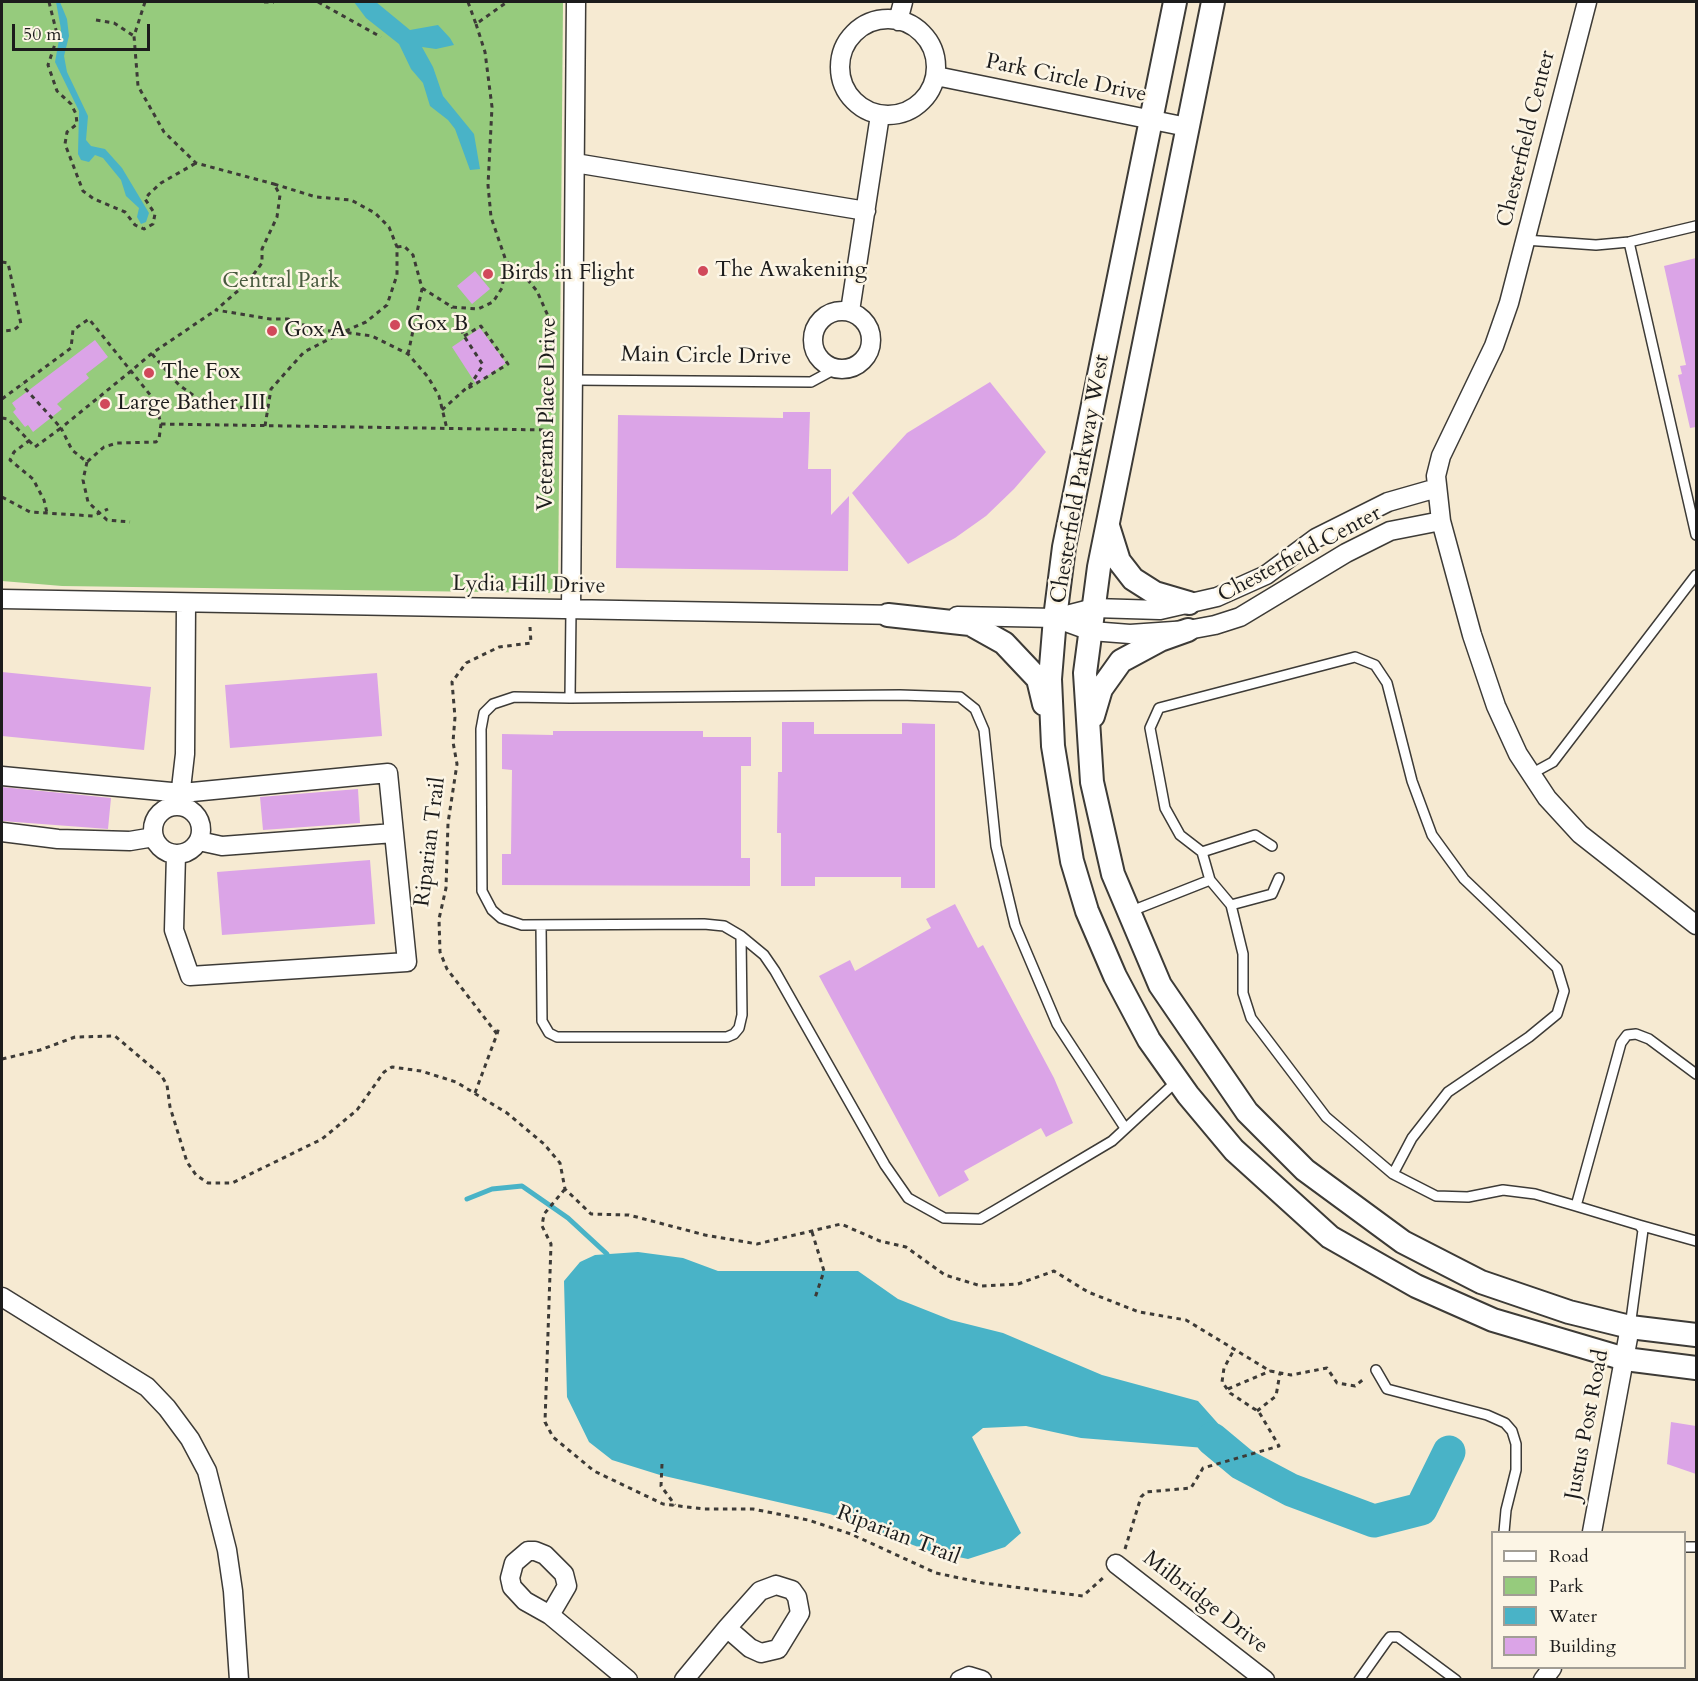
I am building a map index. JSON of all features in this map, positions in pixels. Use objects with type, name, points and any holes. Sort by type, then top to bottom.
[{"type":"street","name":"Veterans Place Drive","points":[[571,610],[576,2]]},
{"type":"street","points":[[898,21],[903,2]]},
{"type":"street","name":"Chesterfield Parkway West","points":[[1175,2],[1064,547],[1055,618],[1050,679],[1053,741],[1072,861],[1087,911],[1115,975],[1149,1040],[1178,1080],[1234,1150],[1330,1237],[1376,1265],[1453,1305],[1493,1320],[1625,1359],[1696,1368]]},
{"type":"street","name":"Chesterfield Parkway West","points":[[1213,2],[1186,127],[1108,525],[1085,673],[1087,734],[1092,782],[1113,874],[1160,985],[1247,1112],[1305,1170],[1403,1242],[1481,1282],[1569,1312],[1630,1327],[1696,1335]]},
{"type":"street","name":"Chesterfield Center","points":[[1587,2],[1509,303],[1494,346],[1441,456],[1436,476],[1437,488],[1441,521],[1472,635],[1496,706],[1518,754],[1547,798],[1580,834],[1696,925]]},
{"type":"street","points":[[875,21],[898,21],[908,23],[921,32],[931,45],[936,60],[936,76],[926,97],[909,111],[895,115],[880,115],[864,110],[851,99],[843,86],[839,70],[842,54],[849,39],[861,27],[875,21]]},
{"type":"street","name":"Park Circle Drive","points":[[936,76],[1186,127]]},
{"type":"street","points":[[849,311],[880,115]]},
{"type":"street","points":[[574,163],[866,211]]},
{"type":"street","name":"Main Circle Drive","points":[[838,311],[849,311],[860,316],[868,325],[872,336],[871,347],[866,358],[858,365],[847,369],[835,369],[825,364],[817,355],[813,344],[813,333],[818,322],[827,315],[838,311]]},
{"type":"street","name":"Chesterfield Center","points":[[1055,618],[1094,608],[1160,610],[1217,597],[1266,575],[1316,538],[1388,502],[1437,488]]},
{"type":"street","name":"Chesterfield Center","points":[[1055,618],[1091,631],[1130,634],[1188,630],[1215,625],[1240,617],[1346,553],[1390,531],[1441,521]]},
{"type":"street","points":[[1108,525],[1119,561],[1133,579],[1155,593],[1189,603]]},
{"type":"street","name":"Lydia Hill Drive","points":[[2,599],[1055,618]]},
{"type":"street","points":[[180,799],[158,815],[153,825],[154,837],[162,849],[176,854],[189,851],[199,841],[201,829],[198,818],[180,799],[185,754],[186,604]]},
{"type":"street","points":[[888,615],[970,624],[1004,643],[1038,679],[1053,741]]},
{"type":"street","points":[[1087,734],[1101,689],[1121,661],[1160,640],[1188,630]]},
{"type":"street","points":[[2,776],[180,799],[388,773],[407,962],[190,976],[174,930],[176,854]]},
{"type":"street","points":[[2,832],[120,841],[154,837]]},
{"type":"street","points":[[199,841],[222,846],[393,833]]},
{"type":"street","points":[[2,1297],[147,1387],[167,1408],[190,1439],[207,1472],[227,1550],[233,1591],[238,1680]]},
{"type":"street","name":"Justus Post Road","points":[[1592,1531],[1630,1327]]},
{"type":"street","name":"Milbridge Drive","points":[[1116,1564],[1265,1680]]},
{"type":"street","points":[[550,1615],[628,1680]]},
{"type":"street","points":[[684,1680],[727,1628]]},
{"type":"street","points":[[960,1680],[974,1676],[982,1680]]},
{"type":"lane","points":[[1525,240],[1590,246],[1629,242],[1696,226]]},
{"type":"lane","points":[[1629,242],[1696,535]]},
{"type":"lane","name":"Main Circle Drive","points":[[573,380],[811,382],[835,369]]},
{"type":"lane","points":[[1531,774],[1553,762],[1696,575]]},
{"type":"lane","points":[[570,698],[571,610]]},
{"type":"lane","points":[[1393,1174],[1412,1138],[1448,1092],[1529,1037],[1557,1014],[1564,992],[1557,968],[1464,879],[1432,834],[1412,781],[1388,683],[1375,665],[1356,657],[1159,708],[1150,728],[1165,808],[1180,835],[1202,852],[1210,880],[1231,905],[1243,954],[1244,993],[1251,1018],[1326,1116],[1393,1174],[1437,1196],[1468,1197],[1503,1190],[1534,1194],[1696,1241]]},
{"type":"lane","points":[[1125,1128],[1057,1024],[1015,925],[996,846],[984,730],[975,709],[960,697],[900,695],[514,697],[493,704],[484,713],[481,729],[482,891],[492,910],[501,918],[522,925],[704,924],[724,926],[741,936],[764,955],[775,971],[885,1165],[908,1198],[944,1218],[980,1219],[1112,1141],[1178,1080]]},
{"type":"lane","points":[[1202,852],[1255,835],[1272,846]]},
{"type":"lane","points":[[1231,905],[1272,894],[1279,878]]},
{"type":"lane","points":[[1129,912],[1210,880]]},
{"type":"lane","points":[[541,925],[542,1021],[549,1033],[557,1036],[727,1037],[734,1034],[739,1028],[742,1015],[741,936]]},
{"type":"lane","points":[[1576,1206],[1621,1043],[1627,1035],[1636,1034],[1649,1039],[1696,1074]]},
{"type":"lane","points":[[1630,1327],[1643,1230],[1639,1225]]},
{"type":"lane","points":[[1376,1370],[1388,1389],[1487,1415],[1506,1423],[1512,1431],[1516,1444],[1516,1470],[1506,1510],[1504,1531]]},
{"type":"lane","points":[[1359,1680],[1390,1637],[1398,1637],[1456,1680]]},
{"type":"path","points":[[49,2],[56,30],[56,41],[48,65],[57,91],[71,104],[76,114],[77,124],[67,132],[65,144],[83,191],[94,199],[125,212],[135,225],[144,228],[153,224],[155,214],[145,199],[149,194],[161,183],[196,163]]},
{"type":"path","points":[[145,2],[134,36],[138,86],[164,132],[196,163],[316,197],[351,200],[375,213],[389,227],[397,247],[397,275],[387,304],[366,322],[304,352],[271,389],[265,426]]},
{"type":"path","points":[[264,2],[274,2]]},
{"type":"path","points":[[318,2],[381,37]]},
{"type":"path","points":[[468,2],[485,52],[492,107],[493,136],[488,185],[491,218],[507,261],[537,291],[548,316]]},
{"type":"path","points":[[476,24],[507,2]]},
{"type":"path","points":[[96,20],[114,22],[134,36]]},
{"type":"path","points":[[2,418],[8,419],[35,447],[152,354],[216,310],[248,282],[262,263],[262,249],[277,217],[280,195],[274,184]]},
{"type":"path","points":[[397,247],[404,246],[413,255],[422,288],[408,354]]},
{"type":"path","points":[[422,288],[452,307],[478,309],[493,302],[502,288],[507,261]]},
{"type":"path","points":[[2,262],[8,263],[21,324],[14,330],[2,331]]},
{"type":"path","points":[[452,307],[464,336],[483,365],[463,392]]},
{"type":"path","points":[[216,310],[270,319],[288,319],[317,330],[372,336],[408,354],[428,377],[439,396],[447,429]]},
{"type":"path","points":[[2,399],[71,348],[73,330],[89,319],[155,401],[161,424],[159,439],[156,442],[104,447],[87,462],[84,491],[88,502],[99,515],[107,520],[130,522]]},
{"type":"path","points":[[442,410],[463,392],[508,364],[481,326],[464,336]]},
{"type":"path","points":[[152,354],[179,385],[200,400],[218,406],[268,409]]},
{"type":"path","points":[[22,386],[61,428],[72,450],[87,462]]},
{"type":"path","points":[[161,424],[548,430]]},
{"type":"path","points":[[30,440],[14,452],[10,460],[33,479],[44,500],[47,513]]},
{"type":"path","points":[[2,497],[30,512],[99,515],[108,509]]},
{"type":"path","name":"Riparian Trail","points":[[497,1034],[447,969],[440,952],[439,918],[446,888],[448,824],[457,764],[453,742],[455,717],[452,682],[466,663],[499,647],[531,643],[530,626]]},
{"type":"path","points":[[474,1093],[499,1027]]},
{"type":"path","points":[[2,1059],[40,1050],[75,1037],[115,1036],[161,1076],[167,1085],[170,1107],[187,1162],[196,1175],[208,1183],[232,1183],[295,1155],[322,1139],[357,1110],[384,1072],[392,1066],[399,1067],[456,1082],[507,1113],[543,1144],[560,1163],[565,1190],[591,1214],[629,1215],[705,1235],[757,1244],[841,1224],[880,1241],[906,1247],[945,1275],[981,1286],[1018,1284],[1054,1271],[1088,1292],[1139,1312],[1186,1320],[1270,1371],[1291,1375],[1327,1368],[1337,1383],[1355,1386],[1376,1370]]},
{"type":"path","name":"Riparian Trail","points":[[565,1190],[544,1214],[542,1226],[551,1244],[545,1422],[553,1437],[594,1472],[663,1504],[704,1509],[753,1509],[808,1520],[851,1534],[936,1573],[1048,1594],[1083,1596],[1116,1564],[1124,1552],[1141,1497],[1146,1492],[1191,1488],[1203,1468],[1279,1446],[1257,1411],[1228,1389]]},
{"type":"path","points":[[812,1232],[824,1271],[815,1298]]},
{"type":"path","points":[[1235,1348],[1224,1368],[1222,1382],[1228,1389],[1270,1371]]},
{"type":"path","points":[[1257,1411],[1276,1396],[1280,1373]]},
{"type":"path","points":[[662,1464],[661,1486],[675,1506]]},
{"type":"green space","name":"Central Park","points":[[2,2],[563,2],[558,593],[62,586],[2,581]]},
{"type":"water","points":[[56,2],[60,2],[67,19],[69,36],[64,56],[67,72],[88,116],[86,140],[91,146],[105,149],[122,168],[149,213],[146,222],[141,224],[137,217],[139,208],[126,196],[121,180],[103,158],[95,155],[89,162],[81,160],[78,154],[79,111],[55,62],[61,29]]},
{"type":"water","points":[[354,2],[376,2],[410,30],[438,25],[450,38],[454,45],[436,49],[422,47],[433,67],[443,96],[474,134],[480,169],[470,170],[455,129],[448,120],[430,106],[423,83],[411,69],[399,44],[366,18]]},
{"type":"water","points":[[638,1252],[683,1258],[718,1271],[858,1271],[898,1299],[951,1320],[1003,1333],[1102,1375],[1198,1401],[1222,1428],[1205,1448],[1081,1438],[1026,1426],[983,1428],[972,1437],[1021,1533],[1005,1547],[968,1559],[929,1551],[830,1514],[660,1475],[612,1460],[589,1442],[567,1397],[564,1281],[580,1262],[595,1255]]},
{"type":"building","points":[[1696,258],[1696,427],[1690,428],[1678,375],[1682,374],[1680,366],[1686,365],[1664,266]]},
{"type":"building","points":[[475,271],[490,289],[472,304],[457,286]]},
{"type":"building","points":[[480,328],[506,363],[476,384],[452,347]]},
{"type":"building","points":[[95,340],[108,357],[86,374],[89,378],[57,404],[62,409],[33,432],[28,425],[25,427],[13,412],[16,409],[12,403]]},
{"type":"building","points":[[990,382],[1046,452],[1014,489],[986,516],[955,538],[908,564],[852,493],[907,433]]},
{"type":"building","points":[[783,412],[810,412],[808,469],[831,469],[831,515],[849,496],[848,571],[616,568],[618,415],[783,418]]},
{"type":"building","points":[[2,672],[151,687],[144,750],[2,736]]},
{"type":"building","points":[[377,673],[382,736],[230,748],[225,685]]},
{"type":"building","points":[[782,722],[814,722],[814,734],[902,734],[902,723],[935,724],[935,888],[901,888],[901,877],[815,877],[815,886],[781,886],[781,833],[777,833],[778,772],[782,772]]},
{"type":"building","points":[[553,731],[703,731],[703,737],[751,737],[751,766],[741,766],[741,858],[750,858],[750,886],[502,885],[502,854],[511,854],[512,770],[502,769],[502,734],[553,735]]},
{"type":"building","points":[[2,787],[111,798],[108,829],[2,821]]},
{"type":"building","points":[[358,789],[360,823],[263,830],[260,797]]},
{"type":"building","points":[[370,860],[375,924],[222,935],[217,872]]},
{"type":"building","points":[[955,904],[978,948],[983,945],[1054,1078],[1073,1123],[1046,1137],[1041,1128],[964,1171],[969,1180],[939,1197],[819,976],[850,960],[855,971],[931,928],[926,919]]},
{"type":"building","points":[[1671,1422],[1696,1426],[1696,1474],[1667,1464]]},
{"type":"waterway","points":[[467,1199],[492,1189],[522,1186],[568,1218],[607,1254]]},
{"type":"waterway","points":[[1212,1439],[1242,1464],[1291,1490],[1374,1521],[1421,1509],[1449,1452]]},
{"type":"place","name":"The Awakening","points":[[703,271]]},
{"type":"place","name":"Birds in Flight","points":[[488,274]]},
{"type":"place","name":"Gox B","points":[[395,325]]},
{"type":"place","name":"Gox A","points":[[272,331]]},
{"type":"place","name":"The Fox","points":[[149,373]]},
{"type":"place","name":"Large Bather III","points":[[105,404]]}]
